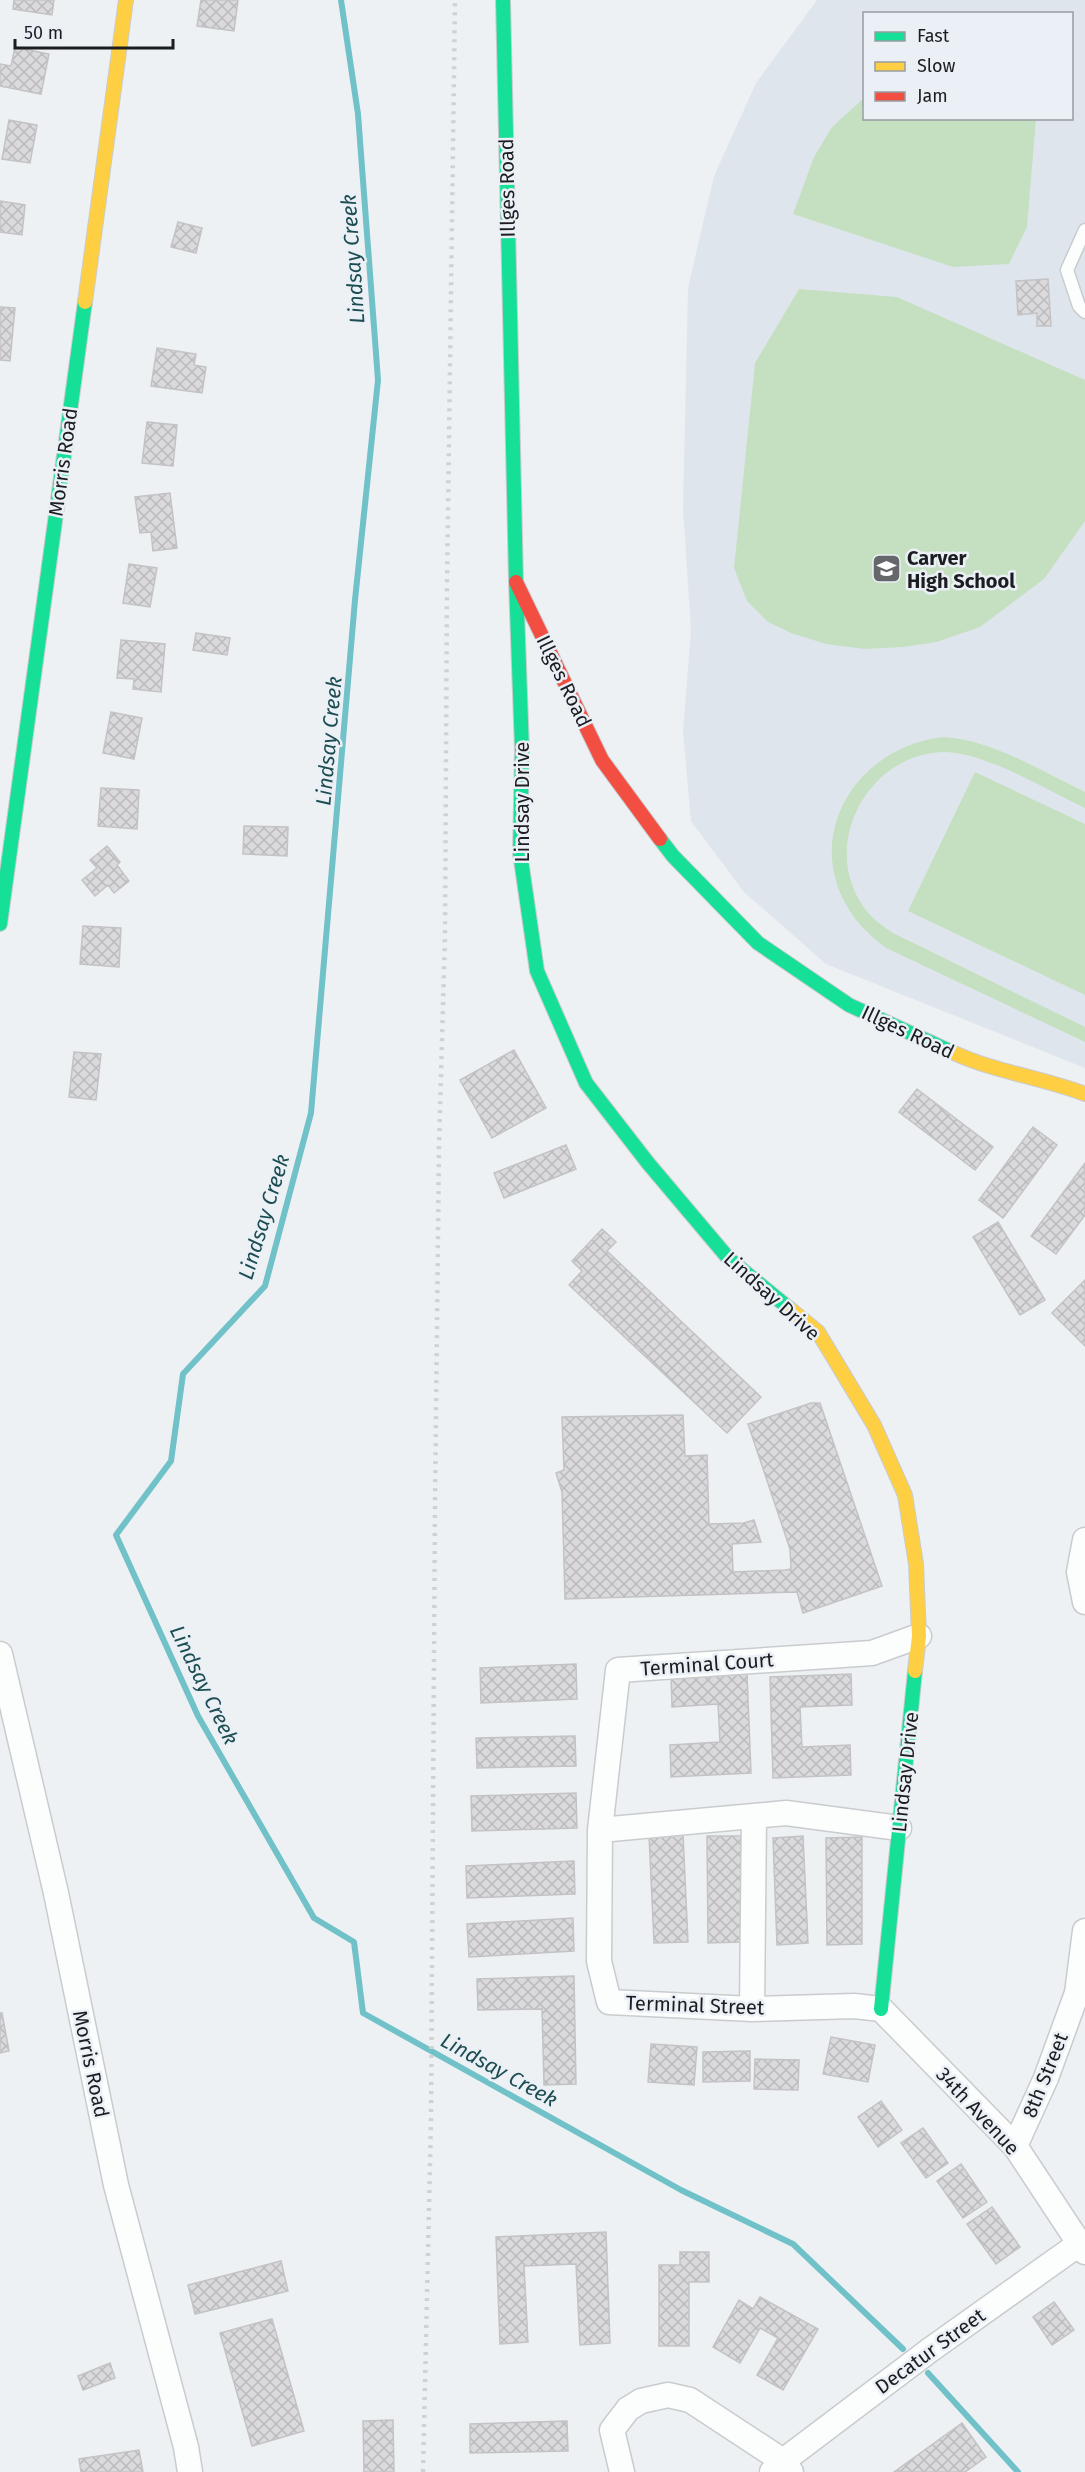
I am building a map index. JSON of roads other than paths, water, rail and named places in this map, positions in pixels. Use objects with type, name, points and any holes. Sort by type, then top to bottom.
[{"type":"street","name":"Morris Road","points":[[0,924],[126,0]]},
{"type":"street","name":"Illges Road","points":[[503,0],[516,582],[602,760],[673,856],[758,943],[849,1005],[971,1061],[1064,1086],[1085,1094]]},
{"type":"street","name":"Lindsay Drive","points":[[516,582],[522,750],[520,854],[537,971],[586,1083],[648,1163],[729,1259],[818,1332],[874,1425],[905,1495],[916,1564],[919,1636],[880,2009]]},
{"type":"street","points":[[1085,1540],[1079,1572],[1085,1602]]},
{"type":"street","name":"Terminal Court","points":[[600,1903],[600,1830],[618,1670],[873,1653],[919,1636]]},
{"type":"street","name":"Morris Road","points":[[0,1654],[56,1893],[116,2185],[186,2447],[190,2472]]},
{"type":"street","points":[[600,1830],[786,1813],[899,1828]]},
{"type":"street","points":[[752,2009],[754,1816]]},
{"type":"street","name":"Terminal Street","points":[[600,1903],[599,1961],[609,2001],[752,2009],[854,2006],[880,2009]]},
{"type":"street","name":"8th Street","points":[[1015,2146],[1046,2078],[1077,1993],[1085,1931]]},
{"type":"street","name":"34th Avenue","points":[[880,2009],[1015,2146],[1082,2248]]},
{"type":"street","name":"Decatur Street","points":[[782,2468],[930,2350],[1082,2248]]},
{"type":"street","points":[[622,2472],[612,2430],[628,2409],[641,2401],[668,2395],[690,2400],[782,2468]]},
{"type":"lane","points":[[1083,306],[1067,270],[1085,230]]},
{"type":"waterway","name":"Lindsay Creek","points":[[341,0],[358,114],[378,380],[355,600],[311,1113],[265,1286],[183,1374],[171,1461],[116,1535],[198,1716],[314,1918],[354,1942],[363,2013],[681,2190],[793,2244],[903,2349]]},
{"type":"waterway","name":"Lindsay Creek","points":[[928,2373],[1018,2472]]},
{"type":"railway","points":[[423,2472],[431,2121],[439,1147],[445,936],[455,0]]},
{"type":"place","name":"Carver High School","points":[[886,569]]}]
